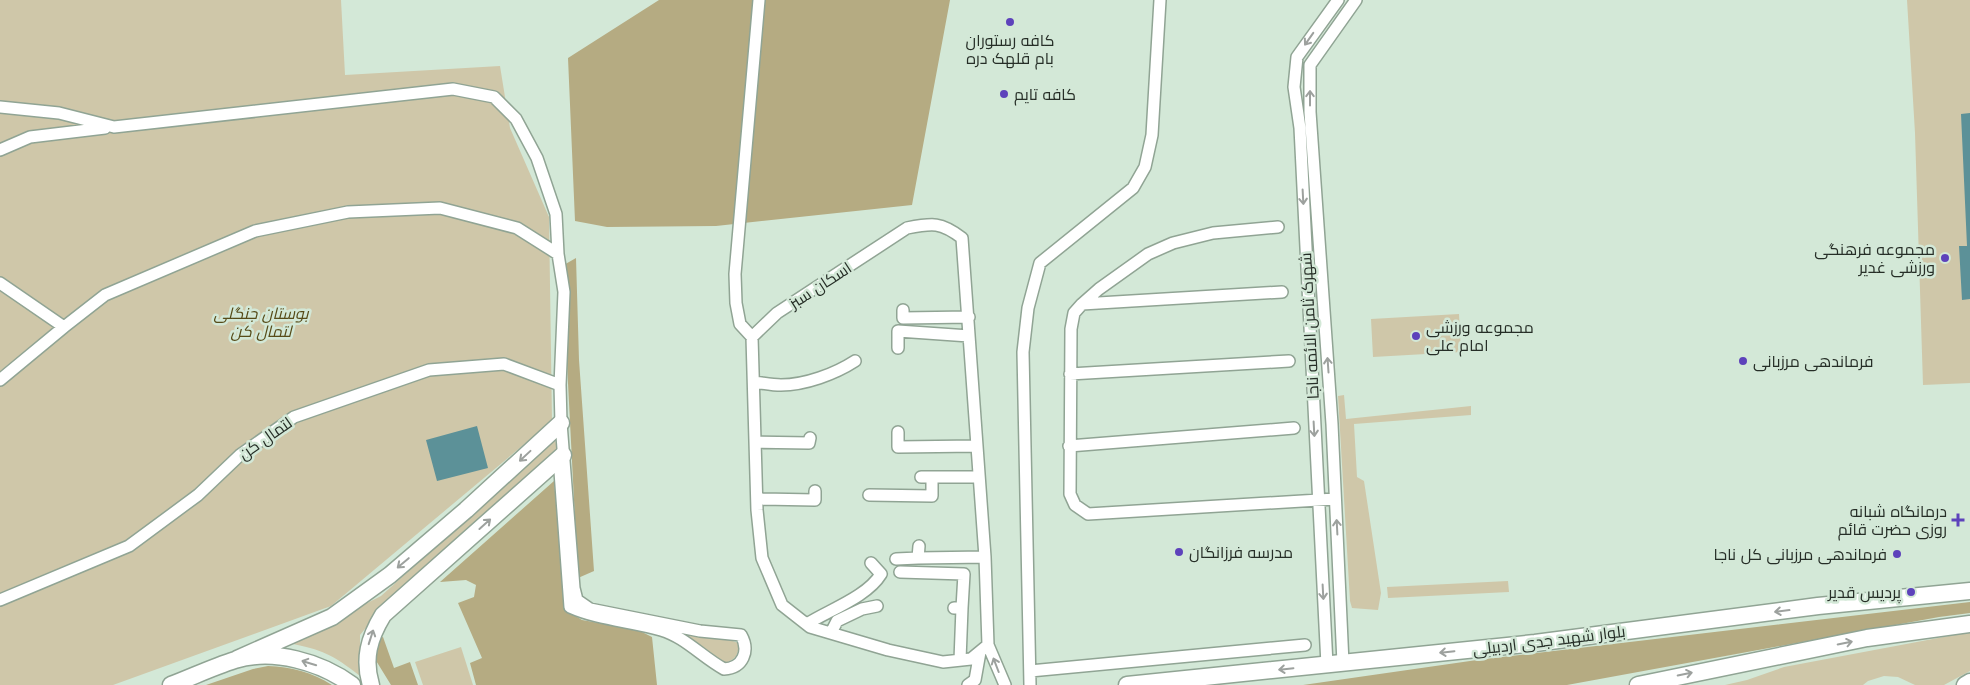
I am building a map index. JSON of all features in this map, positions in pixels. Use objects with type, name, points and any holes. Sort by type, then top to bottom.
[{"type":"main road","points":[[171,685],[237,659],[332,617],[390,575],[466,510],[561,423]]},
{"type":"main road","points":[[372,685],[367,660],[369,645],[373,630],[383,615],[561,456]]},
{"type":"main road","name":"بلوار شهید جدی اردبیلی","points":[[1127,685],[1535,643],[1818,601],[1970,591]]},
{"type":"main road","points":[[1638,685],[1866,638],[1970,624]]},
{"type":"main road","points":[[237,659],[263,656],[301,660],[318,666],[352,685]]},
{"type":"main road","points":[[1965,685],[1970,682]]},
{"type":"street","points":[[759,0],[735,274],[736,303],[740,324],[752,337],[757,499],[762,558],[782,605],[810,627],[888,650],[943,662],[972,659],[984,649]]},
{"type":"street","points":[[1030,685],[1023,352],[1028,308],[1040,263],[1133,188],[1145,166],[1152,136],[1160,0]]},
{"type":"street","name":"شهرک ثامن الائمه ناجا","points":[[1327,665],[1307,273],[1305,121],[1310,64],[1356,0]]},
{"type":"street","points":[[1337,2],[1346,13]]},
{"type":"street","name":"شهرک ثامن الائمه ناجا","points":[[1337,2],[1297,57],[1294,87],[1305,121],[1321,273],[1336,499],[1343,663]]},
{"type":"street","points":[[0,150],[30,137],[453,89],[494,98],[516,119],[537,158],[556,214],[558,254],[564,292],[560,385],[561,456],[570,607],[585,614],[661,630],[678,637],[724,668],[731,668],[740,662],[746,651],[745,642],[741,635],[700,631],[590,609],[577,600],[574,588],[561,456]]},
{"type":"street","points":[[0,107],[59,114],[114,127]]},
{"type":"street","points":[[0,380],[105,295],[255,230],[348,212],[440,208],[517,228],[558,254]]},
{"type":"street","name":"اسکان سبز","points":[[752,337],[777,313],[907,228],[926,224],[947,226],[962,238],[985,557],[984,649],[975,680],[968,685]]},
{"type":"street","points":[[1278,227],[1213,233],[1173,243],[1148,254],[1099,289],[1074,313],[1071,330],[1070,374],[1070,494],[1075,506],[1088,514],[1336,499]]},
{"type":"street","points":[[1307,273],[1321,273]]},
{"type":"street","points":[[0,283],[64,328]]},
{"type":"street","points":[[1082,304],[1282,292]]},
{"type":"street","points":[[903,310],[903,318],[969,317]]},
{"type":"street","points":[[898,348],[898,331],[969,336]]},
{"type":"street","points":[[1070,374],[1289,360]]},
{"type":"street","points":[[754,382],[782,385],[802,382],[837,370],[855,361]]},
{"type":"street","name":"لتمال کن","points":[[0,600],[129,546],[198,495],[240,455],[294,417],[430,370],[504,364],[560,385]]},
{"type":"street","points":[[1069,446],[1294,428]]},
{"type":"street","points":[[898,432],[898,447],[976,446]]},
{"type":"street","points":[[755,442],[809,443],[810,438]]},
{"type":"street","points":[[869,495],[932,496],[927,477],[978,477]]},
{"type":"street","points":[[757,499],[815,500],[815,491]]},
{"type":"street","points":[[918,558],[919,546]]},
{"type":"street","points":[[896,560],[985,557]]},
{"type":"street","points":[[807,624],[845,604],[877,581],[881,574],[871,563]]},
{"type":"street","points":[[900,572],[964,574],[958,608],[960,660]]},
{"type":"street","points":[[830,633],[836,621],[862,609],[877,606]]},
{"type":"street","points":[[1030,670],[1305,645]]},
{"type":"street","name":"اسکان سبز","points":[[984,649],[1005,685]]},
{"type":"green space","name":"بوستان جنگلی لتمال کن","points":[[0,0],[341,0],[345,75],[500,66],[510,128],[549,217],[552,421],[331,606],[113,685],[0,685]]},
{"type":"green space","name":"مجموعه فرهنگی ورزشی غدیر","points":[[1907,0],[1970,0],[1970,383],[1923,385],[1915,133]]},
{"type":"green space","name":"مجموعه ورزشی امام علی","points":[[1459,314],[1461,352],[1373,357],[1371,319]]},
{"type":"green space","points":[[1344,395],[1346,419],[1471,406],[1471,415],[1354,424],[1357,477],[1364,481],[1381,593],[1378,610],[1352,608],[1350,601],[1338,396]]},
{"type":"green space","points":[[555,439],[557,450],[387,602],[360,635],[360,676],[327,654],[288,643],[381,596]]},
{"type":"green space","points":[[1508,581],[1509,592],[1388,598],[1387,587]]},
{"type":"green space","points":[[1970,632],[1970,671],[1944,685],[1915,685],[1898,677],[1884,676],[1868,681],[1863,685],[1725,685],[1747,680],[1784,667]]},
{"type":"green space","points":[[690,635],[730,640],[738,643],[737,654],[732,660],[725,663],[686,637]]},
{"type":"green space","points":[[461,647],[473,685],[423,685],[415,662]]},
{"type":"shaded area","points":[[659,0],[950,0],[912,205],[716,226],[607,227],[575,221],[568,58]]},
{"type":"shaded area","points":[[576,258],[579,360],[594,571],[578,578],[562,266]]},
{"type":"shaded area","points":[[554,481],[566,610],[582,620],[638,630],[652,637],[657,685],[476,685],[470,663],[482,658],[458,603],[474,597],[476,585],[466,580],[440,582]]},
{"type":"shaded area","points":[[1970,602],[1970,613],[1939,617],[1567,685],[1303,685],[1477,660]]},
{"type":"shaded area","points":[[383,637],[394,668],[410,662],[418,685],[391,685],[375,659],[379,638]]},
{"type":"shaded area","points":[[268,666],[301,671],[332,685],[206,685],[253,669]]},
{"type":"water","points":[[1970,113],[1970,299],[1962,300],[1959,246],[1967,246],[1961,114]]},
{"type":"water","points":[[477,426],[488,468],[437,481],[426,440]]},
{"type":"place","name":"کافه رستوران بام قلهک دره","points":[[1010,22]]},
{"type":"place","name":"کافه تایم","points":[[1004,94]]},
{"type":"place","name":"مجموعه فرهنگی ورزشی غدیر","points":[[1945,258]]},
{"type":"place","name":"مجموعه ورزشی امام علی","points":[[1416,336]]},
{"type":"place","name":"فرماندهی مرزبانی","points":[[1743,361]]},
{"type":"place","name":"درمانگاه شبانه روزی حضرت قائم","points":[[1958,520]]},
{"type":"place","name":"مدرسه فرزانگان","points":[[1179,552]]},
{"type":"place","name":"فرماندهی مرزبانی کل ناجا","points":[[1897,554]]},
{"type":"place","name":"پردیس قدیر","points":[[1911,592]]}]
